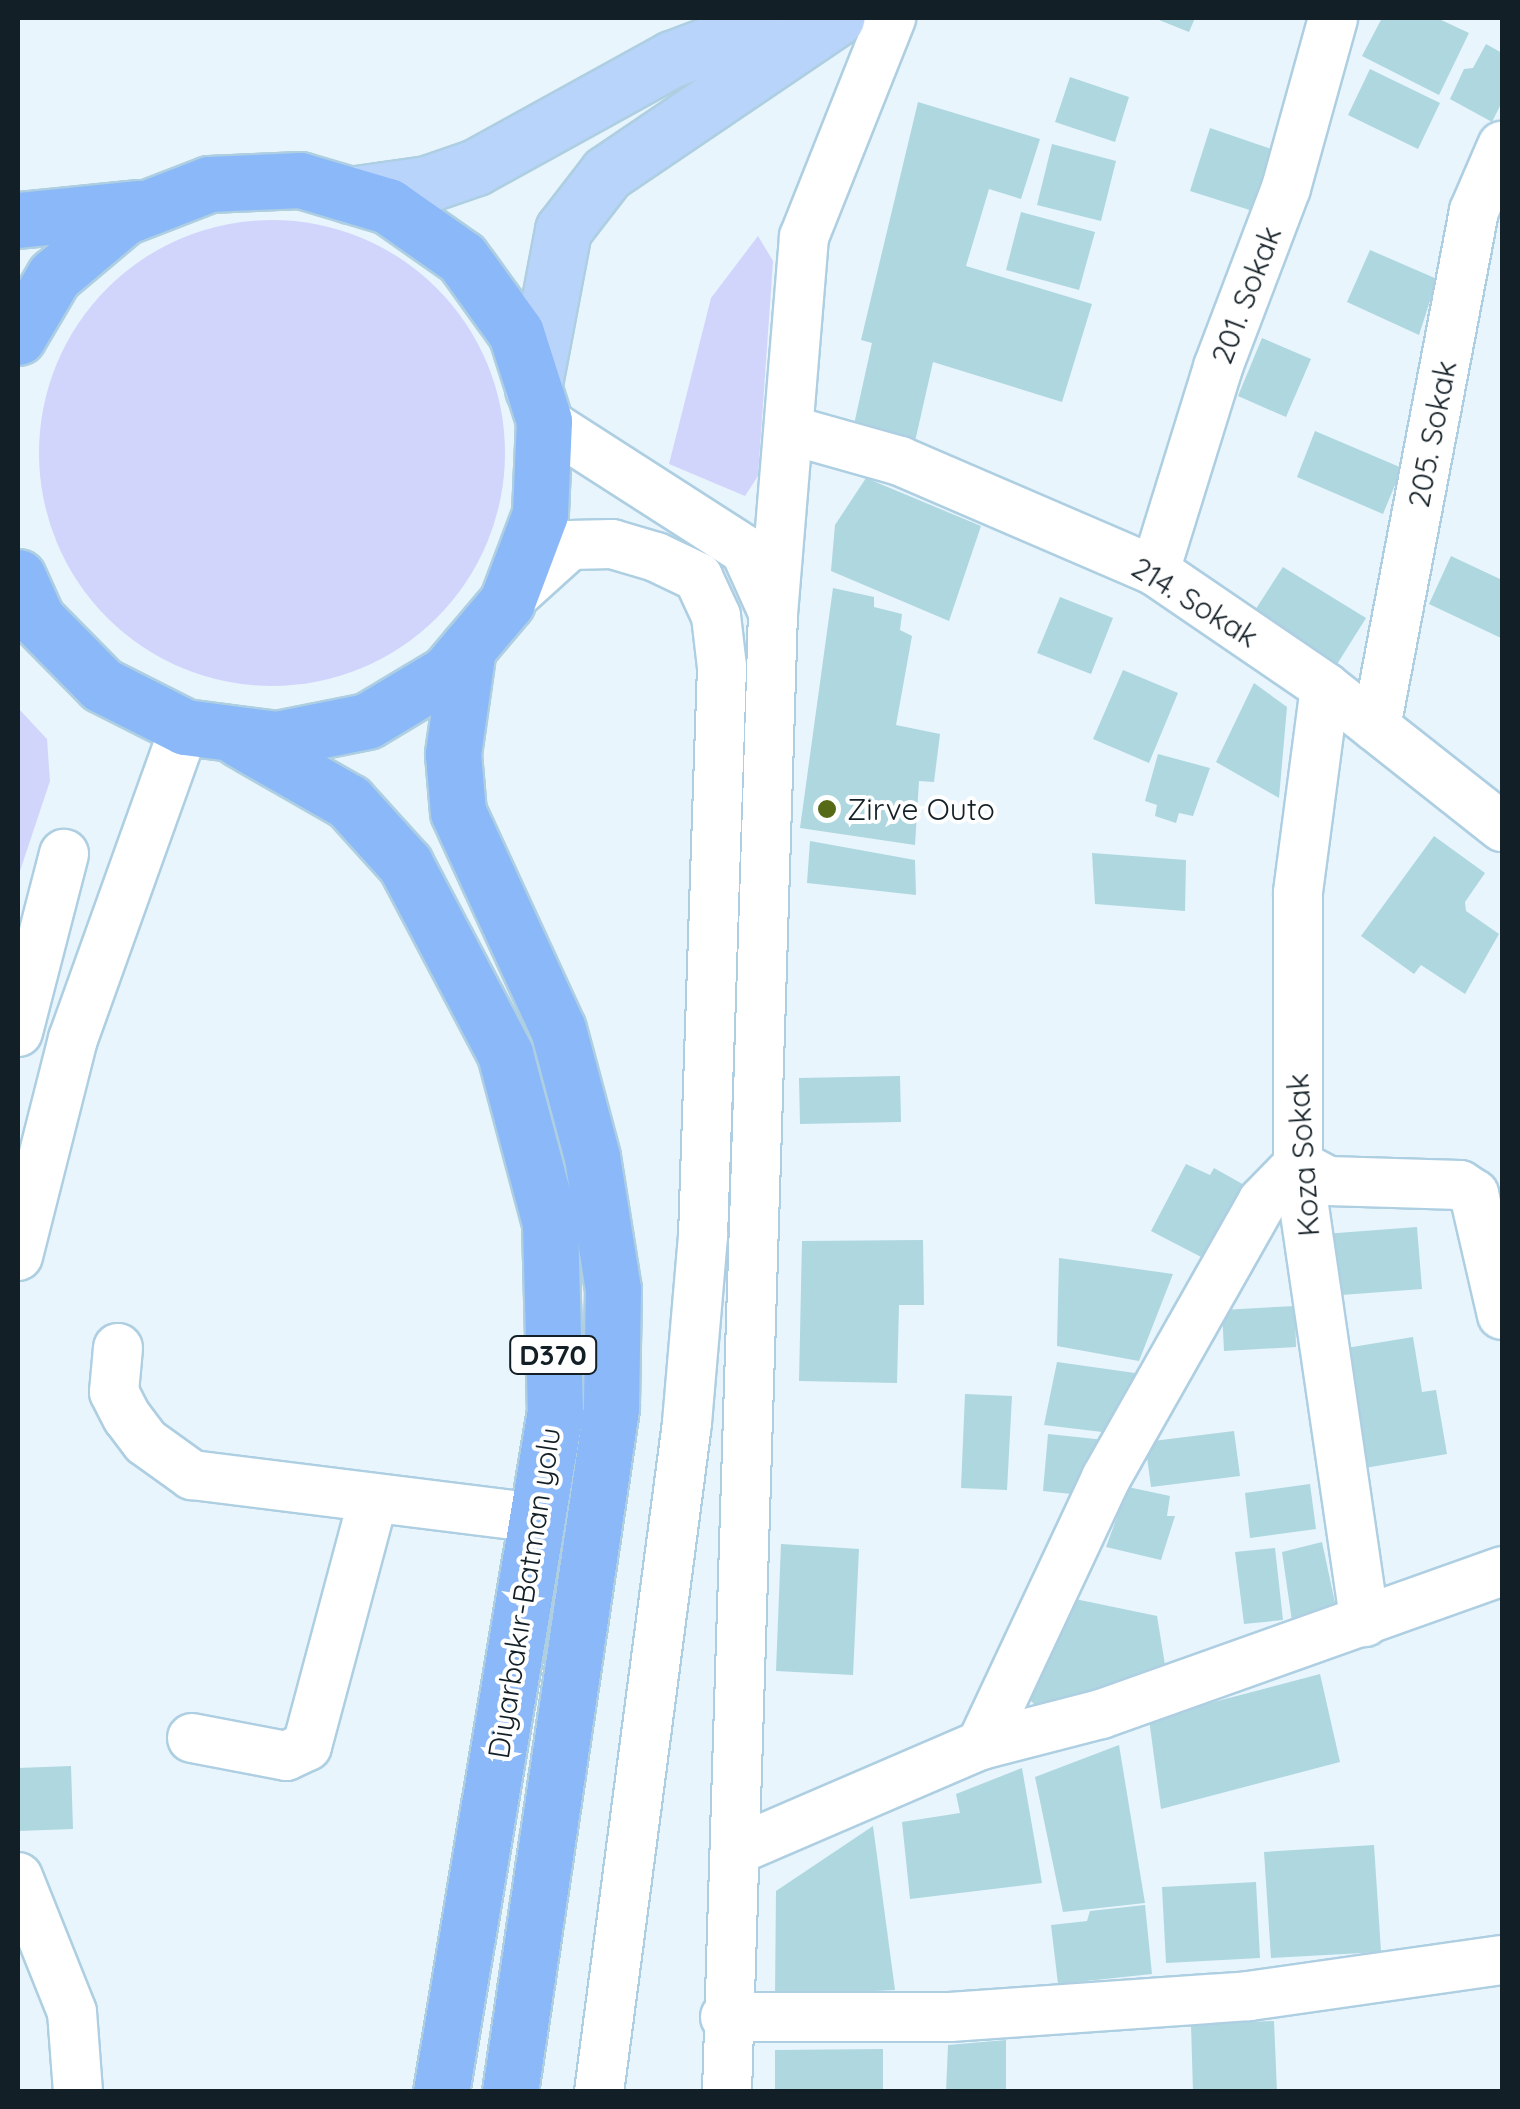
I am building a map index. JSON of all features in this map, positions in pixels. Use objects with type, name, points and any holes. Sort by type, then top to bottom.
[{"type":"highway","points":[[18,338],[54,276],[124,217],[209,184],[300,180],[388,206],[462,258],[516,333],[538,405],[540,514],[507,602],[447,672],[367,720],[277,739],[206,730]]},
{"type":"highway","points":[[18,220],[152,206]]},
{"type":"highway","name":"Diyarbakır-Batman yolu","points":[[18,577],[37,619],[102,685],[206,730],[349,802],[394,852],[456,952],[505,1054],[550,1224],[555,1411],[441,2092]]},
{"type":"highway","name":"Diyarbakır-Batman yolu","points":[[468,648],[453,754],[458,812],[558,1029],[592,1157],[613,1289],[611,1408],[510,2092]]},
{"type":"main road","points":[[350,195],[426,184],[476,167],[672,59],[780,18]]},
{"type":"main road","points":[[538,405],[563,230],[607,173],[836,18]]},
{"type":"street","points":[[728,2092],[725,2017],[739,1849],[773,614],[804,238],[890,18]]},
{"type":"street","name":"201. Sokak","points":[[1155,571],[1218,367],[1286,188],[1332,18]]},
{"type":"street","name":"205. Sokak","points":[[1376,727],[1474,212],[1502,146]]},
{"type":"street","points":[[538,405],[745,550],[773,614]]},
{"type":"street","name":"214. Sokak","points":[[790,430],[900,461],[1155,571],[1325,687],[1502,828]]},
{"type":"street","points":[[507,602],[570,545],[612,544],[656,557],[698,577],[716,616],[722,667],[703,1236],[690,1386],[599,2092]]},
{"type":"street","name":"Koza Sokak","points":[[1325,687],[1298,893],[1298,1165],[1365,1622]]},
{"type":"street","points":[[18,1256],[73,1038],[206,730]]},
{"type":"street","points":[[18,1032],[64,854]]},
{"type":"street","points":[[981,1745],[1106,1478],[1262,1202],[1298,1165],[1328,1180],[1460,1185],[1474,1194],[1502,1315]]},
{"type":"street","points":[[118,1348],[114,1392],[127,1417],[146,1442],[192,1475],[537,1518]]},
{"type":"street","points":[[192,1738],[286,1756],[307,1746],[373,1499]]},
{"type":"street","points":[[739,1849],[981,1745],[1101,1714],[1502,1571]]},
{"type":"street","points":[[18,1877],[72,2012],[78,2092]]},
{"type":"street","points":[[725,2017],[950,2017],[1250,1996],[1502,1960]]},
{"type":"shaded area","points":[[272,220],[318,224],[361,237],[402,259],[437,288],[466,323],[488,364],[501,407],[505,453],[501,499],[488,542],[466,583],[437,618],[402,647],[361,669],[318,682],[272,686],[226,682],[183,669],[142,647],[107,618],[78,583],[56,542],[43,499],[39,453],[43,407],[56,364],[78,323],[107,288],[142,259],[183,237],[226,224]]},
{"type":"shaded area","points":[[758,236],[773,261],[758,476],[745,496],[669,464],[711,298]]},
{"type":"shaded area","points":[[18,708],[47,739],[50,781],[18,877]]},
{"type":"building","points":[[1154,18],[1195,18],[1189,32]]},
{"type":"building","points":[[1382,18],[1437,18],[1469,33],[1439,95],[1362,56]]},
{"type":"building","points":[[1486,44],[1502,53],[1502,102],[1492,122],[1450,99],[1464,69],[1473,68]]},
{"type":"building","points":[[1370,69],[1440,103],[1418,149],[1348,115]]},
{"type":"building","points":[[1070,77],[1129,97],[1115,142],[1055,122]]},
{"type":"building","points":[[918,102],[1040,139],[1021,199],[989,189],[966,266],[1092,304],[1062,402],[933,362],[914,446],[853,429],[872,343],[861,340]]},
{"type":"building","points":[[1210,128],[1280,152],[1259,213],[1190,191]]},
{"type":"building","points":[[1052,144],[1116,161],[1101,221],[1037,205]]},
{"type":"building","points":[[1021,212],[1095,232],[1079,290],[1006,270]]},
{"type":"building","points":[[1370,250],[1437,279],[1419,335],[1347,302]]},
{"type":"building","points":[[1262,338],[1311,359],[1286,417],[1238,396]]},
{"type":"building","points":[[1315,431],[1402,468],[1383,514],[1297,477]]},
{"type":"building","points":[[866,478],[981,526],[949,621],[831,571],[835,525]]},
{"type":"building","points":[[1451,556],[1502,580],[1501,638],[1429,604]]},
{"type":"building","points":[[1283,567],[1366,618],[1329,677],[1248,621]]},
{"type":"building","points":[[833,588],[874,597],[874,607],[902,614],[900,630],[912,636],[896,725],[940,734],[934,782],[919,781],[915,845],[800,828]]},
{"type":"building","points":[[1060,597],[1113,618],[1091,674],[1037,653]]},
{"type":"building","points":[[1123,670],[1178,693],[1149,763],[1093,739]]},
{"type":"building","points":[[1254,683],[1287,707],[1279,798],[1216,762]]},
{"type":"building","points":[[1158,754],[1210,768],[1193,816],[1179,813],[1176,823],[1155,816],[1157,805],[1145,801]]},
{"type":"building","points":[[1434,836],[1485,873],[1465,902],[1466,911],[1499,934],[1465,994],[1421,965],[1414,974],[1361,936]]},
{"type":"building","points":[[810,841],[915,860],[916,895],[807,883]]},
{"type":"building","points":[[1092,853],[1186,860],[1185,911],[1095,904]]},
{"type":"building","points":[[900,1076],[901,1122],[800,1124],[799,1078]]},
{"type":"building","points":[[1186,1164],[1210,1175],[1214,1168],[1246,1186],[1205,1259],[1151,1231]]},
{"type":"building","points":[[1417,1227],[1422,1289],[1328,1296],[1324,1234]]},
{"type":"building","points":[[923,1240],[924,1305],[899,1305],[897,1383],[799,1381],[802,1241]]},
{"type":"building","points":[[1059,1258],[1173,1274],[1139,1361],[1057,1346]]},
{"type":"building","points":[[1295,1306],[1296,1347],[1224,1351],[1222,1310]]},
{"type":"building","points":[[1413,1337],[1422,1392],[1436,1390],[1447,1454],[1353,1470],[1334,1350]]},
{"type":"building","points":[[1057,1362],[1142,1374],[1119,1434],[1044,1425]]},
{"type":"building","points":[[965,1394],[1012,1396],[1007,1490],[961,1488]]},
{"type":"building","points":[[1234,1431],[1240,1476],[1151,1487],[1145,1442]]},
{"type":"building","points":[[1048,1434],[1105,1440],[1091,1496],[1043,1491]]},
{"type":"building","points":[[1310,1484],[1316,1529],[1250,1538],[1245,1493]]},
{"type":"building","points":[[1128,1487],[1170,1496],[1167,1516],[1175,1516],[1161,1560],[1106,1547]]},
{"type":"building","points":[[1322,1542],[1337,1612],[1292,1621],[1282,1552]]},
{"type":"building","points":[[781,1544],[859,1549],[853,1675],[776,1671]]},
{"type":"building","points":[[1275,1548],[1283,1620],[1244,1624],[1235,1552]]},
{"type":"building","points":[[1075,1599],[1157,1616],[1166,1671],[1044,1714],[1028,1698]]},
{"type":"building","points":[[1320,1674],[1340,1762],[1161,1809],[1149,1719]]},
{"type":"building","points":[[1119,1745],[1145,1903],[1063,1912],[1035,1777]]},
{"type":"building","points":[[71,1766],[73,1829],[18,1831],[18,1768]]},
{"type":"building","points":[[1022,1768],[1042,1883],[910,1899],[902,1822],[960,1813],[956,1794]]},
{"type":"building","points":[[873,1826],[895,1990],[775,1996],[776,1891]]},
{"type":"building","points":[[1374,1845],[1381,1952],[1271,1958],[1264,1852]]},
{"type":"building","points":[[1256,1882],[1260,1958],[1166,1963],[1162,1887]]},
{"type":"building","points":[[1145,1905],[1152,1974],[1058,1984],[1051,1925],[1087,1921],[1090,1911]]},
{"type":"building","points":[[1274,2021],[1277,2092],[1193,2092],[1191,2024]]},
{"type":"building","points":[[1006,2040],[1006,2092],[946,2092],[948,2045]]},
{"type":"building","points":[[883,2049],[883,2092],[775,2092],[775,2050]]},
{"type":"place","name":"Zirve Outo","points":[[827,809]]}]
